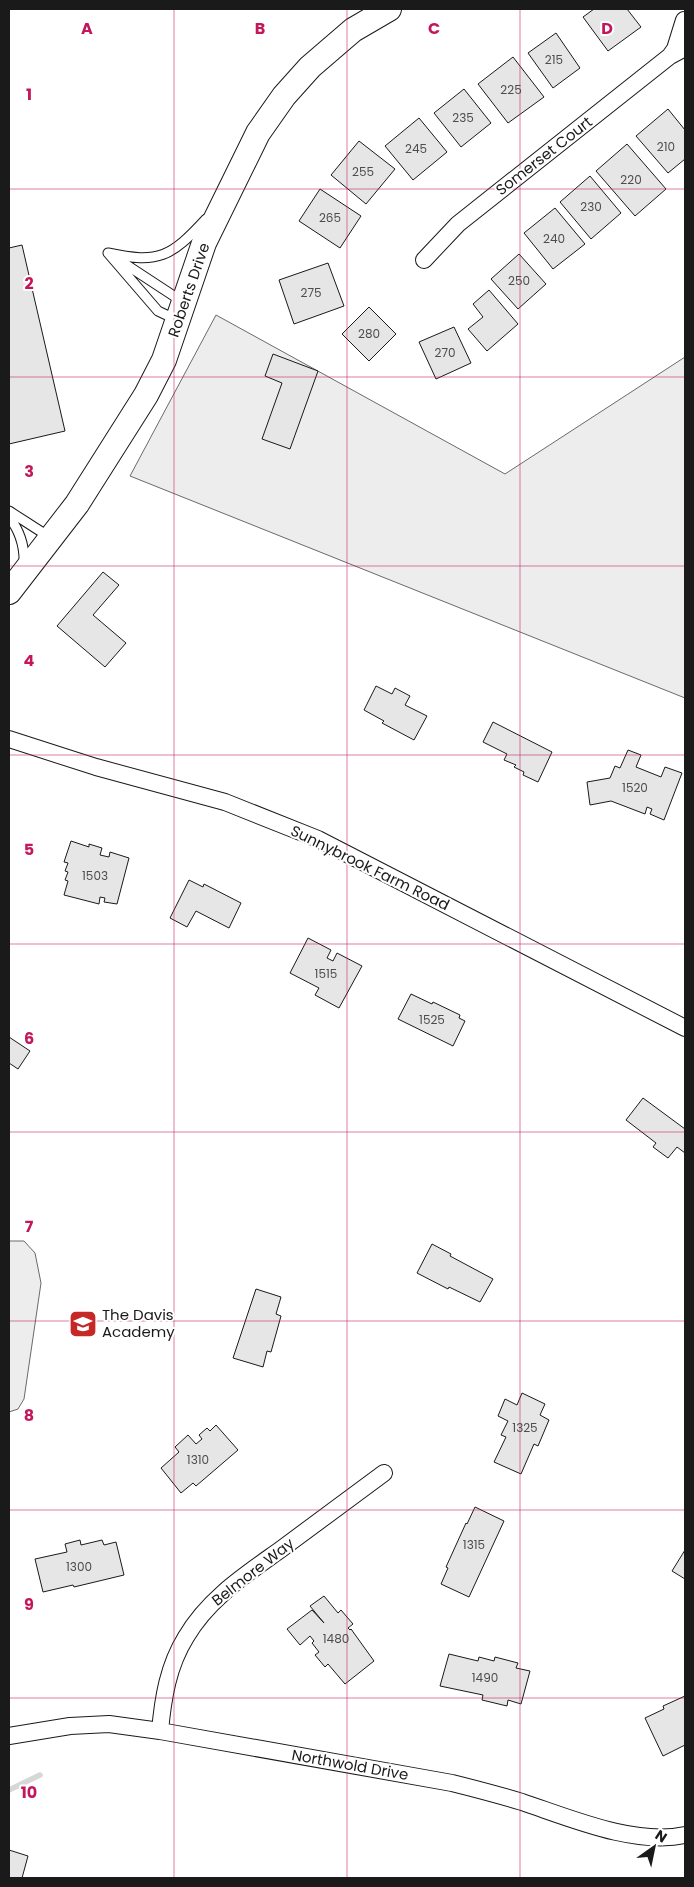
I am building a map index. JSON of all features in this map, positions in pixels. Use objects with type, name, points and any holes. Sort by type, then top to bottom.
[{"type":"street","name":"Roberts Drive","points":[[15,584],[77,504],[146,395],[164,360],[204,243],[258,133],[296,82],[338,41],[368,20],[389,9]]},
{"type":"street","name":"Somerset Court","points":[[670,56],[675,49],[683,14]]},
{"type":"street","name":"Somerset Court","points":[[424,260],[458,224],[670,56],[685,48]]},
{"type":"street","name":"Sunnybrook Farm Road","points":[[9,739],[96,767],[225,802],[318,839],[685,1028]]},
{"type":"street","name":"Belmore Way","points":[[160,1731],[163,1696],[172,1666],[186,1637],[204,1611],[232,1585],[384,1473]]},
{"type":"street","name":"Northwold Drive","points":[[9,1736],[70,1726],[109,1724],[160,1731],[452,1783],[492,1793],[624,1834],[652,1838],[685,1835]]},
{"type":"lane","points":[[108,253],[141,259],[166,254],[188,239],[228,195]]},
{"type":"lane","points":[[108,253],[158,311],[181,312]]},
{"type":"lane","points":[[108,253],[181,312]]},
{"type":"lane","points":[[9,512],[51,538]]},
{"type":"lane","points":[[9,517],[20,534],[23,544],[24,564],[15,584]]},
{"type":"shaded area","points":[[216,315],[505,474],[685,357],[685,698],[130,476]]},
{"type":"shaded area","points":[[9,1241],[24,1241],[35,1253],[41,1283],[24,1399],[18,1409],[9,1412]]},
{"type":"building","points":[[594,9],[627,9],[641,27],[608,51],[583,17]]},
{"type":"building","points":[[556,33],[580,68],[553,88],[528,53]]},
{"type":"building","points":[[513,57],[544,97],[508,123],[478,84]]},
{"type":"building","points":[[464,89],[491,123],[461,147],[434,113]]},
{"type":"building","points":[[668,109],[685,130],[685,159],[668,173],[636,136]]},
{"type":"building","points":[[419,118],[447,152],[413,180],[385,146]]},
{"type":"building","points":[[359,141],[395,169],[366,204],[331,175]]},
{"type":"building","points":[[627,144],[666,189],[635,216],[596,171]]},
{"type":"building","points":[[590,176],[621,213],[591,239],[560,202]]},
{"type":"building","points":[[320,189],[361,216],[340,248],[299,221]]},
{"type":"building","points":[[555,208],[585,244],[553,269],[524,233]]},
{"type":"building","points":[[22,245],[65,431],[9,444],[9,248]]},
{"type":"building","points":[[519,254],[546,284],[518,309],[491,279]]},
{"type":"building","points":[[328,263],[344,306],[294,324],[279,280]]},
{"type":"building","points":[[489,290],[518,324],[487,351],[468,329],[483,317],[473,304]]},
{"type":"building","points":[[369,307],[396,334],[369,361],[342,334]]},
{"type":"building","points":[[454,327],[471,363],[436,379],[419,342]]},
{"type":"building","points":[[273,354],[318,371],[290,449],[262,439],[282,383],[265,376]]},
{"type":"building","points":[[103,572],[119,585],[93,615],[126,643],[105,667],[57,626]]},
{"type":"building","points":[[376,686],[392,694],[395,688],[410,696],[405,705],[427,716],[414,740],[382,723],[384,721],[364,710]]},
{"type":"building","points":[[493,722],[552,752],[538,782],[523,775],[524,772],[514,767],[516,765],[504,760],[507,754],[483,742]]},
{"type":"building","points":[[628,750],[641,755],[636,767],[661,777],[665,767],[682,773],[664,820],[650,814],[652,809],[647,807],[645,814],[611,801],[590,805],[587,782],[610,778],[615,766],[620,768]]},
{"type":"building","points":[[71,841],[89,847],[89,844],[102,848],[100,855],[109,857],[110,852],[129,858],[117,904],[104,902],[105,898],[100,897],[99,904],[64,895],[68,881],[65,880],[68,872],[65,871],[68,863],[64,862]]},
{"type":"building","points":[[189,880],[203,887],[204,884],[241,903],[229,928],[196,911],[187,927],[170,918]]},
{"type":"building","points":[[308,938],[331,950],[327,958],[333,961],[337,953],[362,966],[339,1008],[315,995],[319,988],[290,973]]},
{"type":"building","points":[[411,994],[460,1015],[459,1018],[465,1021],[453,1046],[398,1019]]},
{"type":"building","points":[[9,1037],[30,1051],[18,1069],[9,1063]]},
{"type":"building","points":[[643,1098],[685,1129],[685,1153],[677,1147],[668,1158],[653,1147],[656,1143],[626,1120]]},
{"type":"building","points":[[432,1244],[493,1279],[480,1302],[449,1287],[448,1289],[417,1273]]},
{"type":"building","points":[[256,1289],[281,1297],[276,1314],[281,1316],[271,1352],[267,1351],[263,1367],[233,1358]]},
{"type":"building","points":[[522,1393],[545,1404],[540,1415],[549,1420],[538,1446],[534,1444],[521,1474],[494,1462],[506,1437],[501,1435],[508,1421],[498,1416],[505,1399],[517,1405]]},
{"type":"building","points":[[216,1425],[238,1450],[196,1486],[193,1483],[181,1493],[161,1468],[179,1452],[175,1447],[188,1435],[196,1444],[202,1439],[199,1435],[207,1428],[210,1431]]},
{"type":"building","points":[[475,1507],[504,1521],[469,1597],[441,1584],[448,1568],[446,1567]]},
{"type":"building","points":[[80,1540],[81,1545],[102,1540],[104,1545],[116,1542],[124,1575],[43,1592],[35,1559],[67,1552],[65,1544]]},
{"type":"building","points":[[685,1550],[685,1579],[672,1571]]},
{"type":"building","points":[[324,1596],[338,1613],[341,1610],[353,1624],[348,1628],[351,1629],[374,1661],[345,1684],[328,1664],[325,1667],[315,1655],[319,1652],[312,1643],[314,1641],[310,1636],[300,1645],[287,1629],[312,1610],[324,1623],[310,1606]]},
{"type":"building","points":[[449,1654],[478,1661],[479,1657],[494,1661],[495,1657],[518,1663],[516,1668],[530,1671],[521,1704],[508,1700],[507,1706],[482,1700],[483,1695],[440,1686]]},
{"type":"building","points":[[685,1696],[685,1745],[663,1756],[645,1718],[664,1709],[663,1706]]},
{"type":"building","points":[[9,1850],[28,1856],[22,1878],[9,1878]]},
{"type":"waterway","points":[[9,1790],[40,1775]]},
{"type":"place","name":"The Davis Academy","points":[[83,1324]]}]
